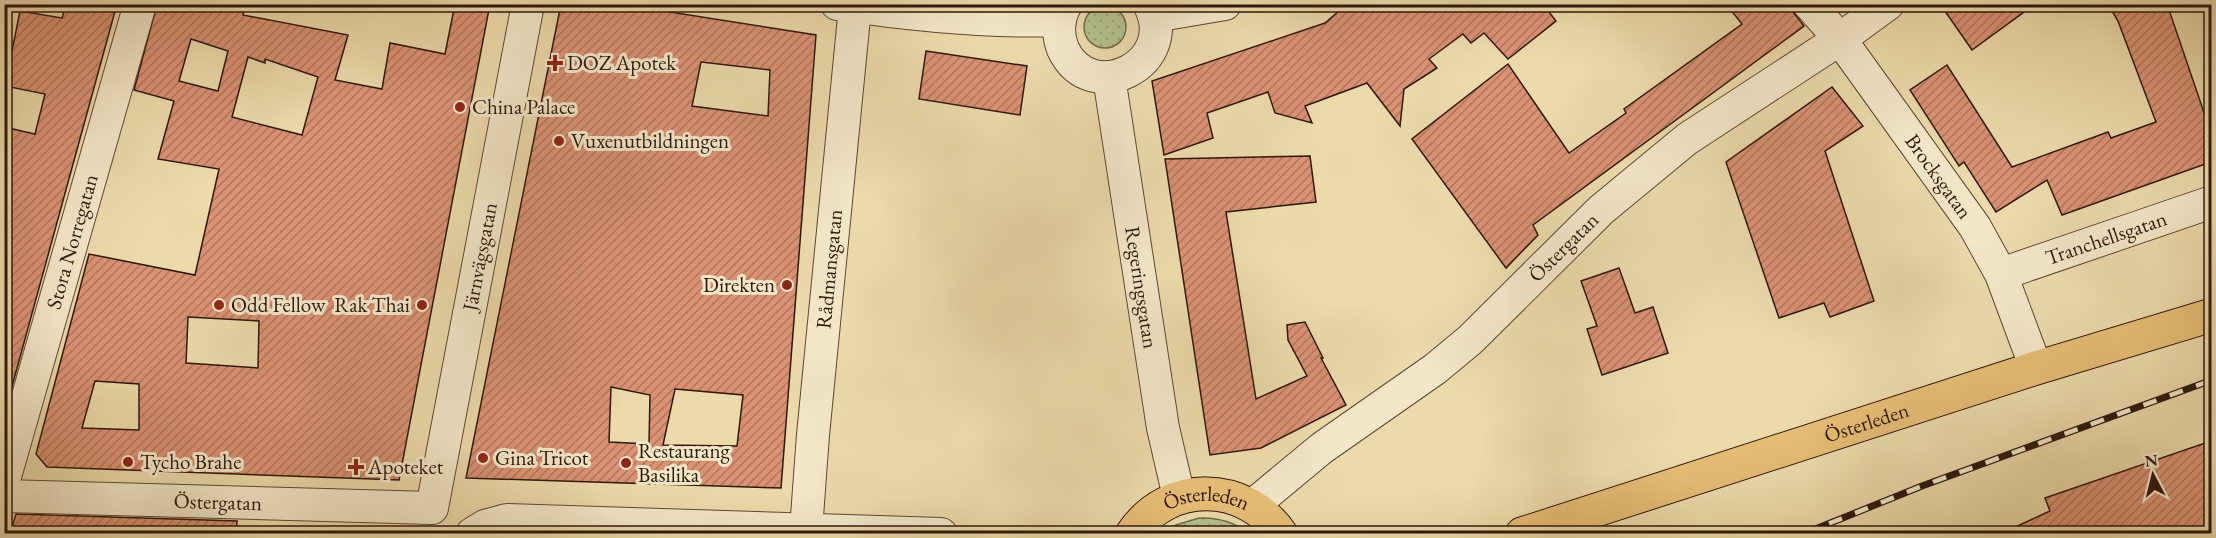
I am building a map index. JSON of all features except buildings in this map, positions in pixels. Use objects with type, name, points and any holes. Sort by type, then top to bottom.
[{"type":"main road","name":"Österleden","points":[[1522,534],[2036,368],[2211,315]]},
{"type":"main road","name":"Österleden","points":[[1132,534],[1142,520],[1153,511],[1179,497],[1191,494],[1216,494],[1235,498],[1252,506],[1272,522],[1281,534]]},
{"type":"street","name":"Stora Norregatan","points":[[4,480],[140,4]]},
{"type":"street","name":"Järnvägsgatan","points":[[432,508],[528,4]]},
{"type":"street","points":[[846,6],[1023,22],[1063,12],[1060,38],[1071,60],[1084,71],[1108,77],[1118,76],[1136,68],[1149,54],[1155,36],[1151,10],[1225,4]]},
{"type":"street","name":"Brocksgatan","points":[[1809,4],[1840,39],[1975,227],[2001,274],[2036,368]]},
{"type":"street","name":"Östergatan","points":[[1252,506],[1322,448],[1435,369],[1470,340],[1601,210],[1687,139],[1840,39],[1888,4]]},
{"type":"street","name":"Rådmansgatan","points":[[806,530],[846,6]]},
{"type":"street","name":"Regeringsgatan","points":[[1108,77],[1163,428],[1179,497]]},
{"type":"street","name":"Tranchellsgatan","points":[[2001,274],[2211,202]]},
{"type":"street","name":"Östergatan","points":[[4,496],[432,508]]},
{"type":"street","points":[[472,534],[485,526],[507,520],[941,534]]},
{"type":"green space","points":[[1105,6],[1113,7],[1120,12],[1125,19],[1125,35],[1120,42],[1113,47],[1105,48],[1097,47],[1090,42],[1085,35],[1084,27],[1085,19],[1090,12],[1097,7]]},
{"type":"green space","points":[[1199,518],[1226,521],[1249,533],[1164,533],[1176,525]]},
{"type":"railway","points":[[1803,534],[1922,486],[2212,380]]},
{"type":"place","name":"DOZ Apotek","points":[[555,63]]},
{"type":"place","name":"China Palace","points":[[460,107]]},
{"type":"place","name":"Vuxenutbildningen","points":[[559,141]]},
{"type":"place","name":"Direkten","points":[[787,285]]},
{"type":"place","name":"Odd Fellow","points":[[219,305]]},
{"type":"place","name":"Rak Thai","points":[[422,305]]},
{"type":"place","name":"Gina Tricot","points":[[483,458]]},
{"type":"place","name":"Tycho Brahe","points":[[128,462]]},
{"type":"place","name":"Restaurang Basilika","points":[[626,463]]},
{"type":"place","name":"Apoteket","points":[[356,467]]}]
